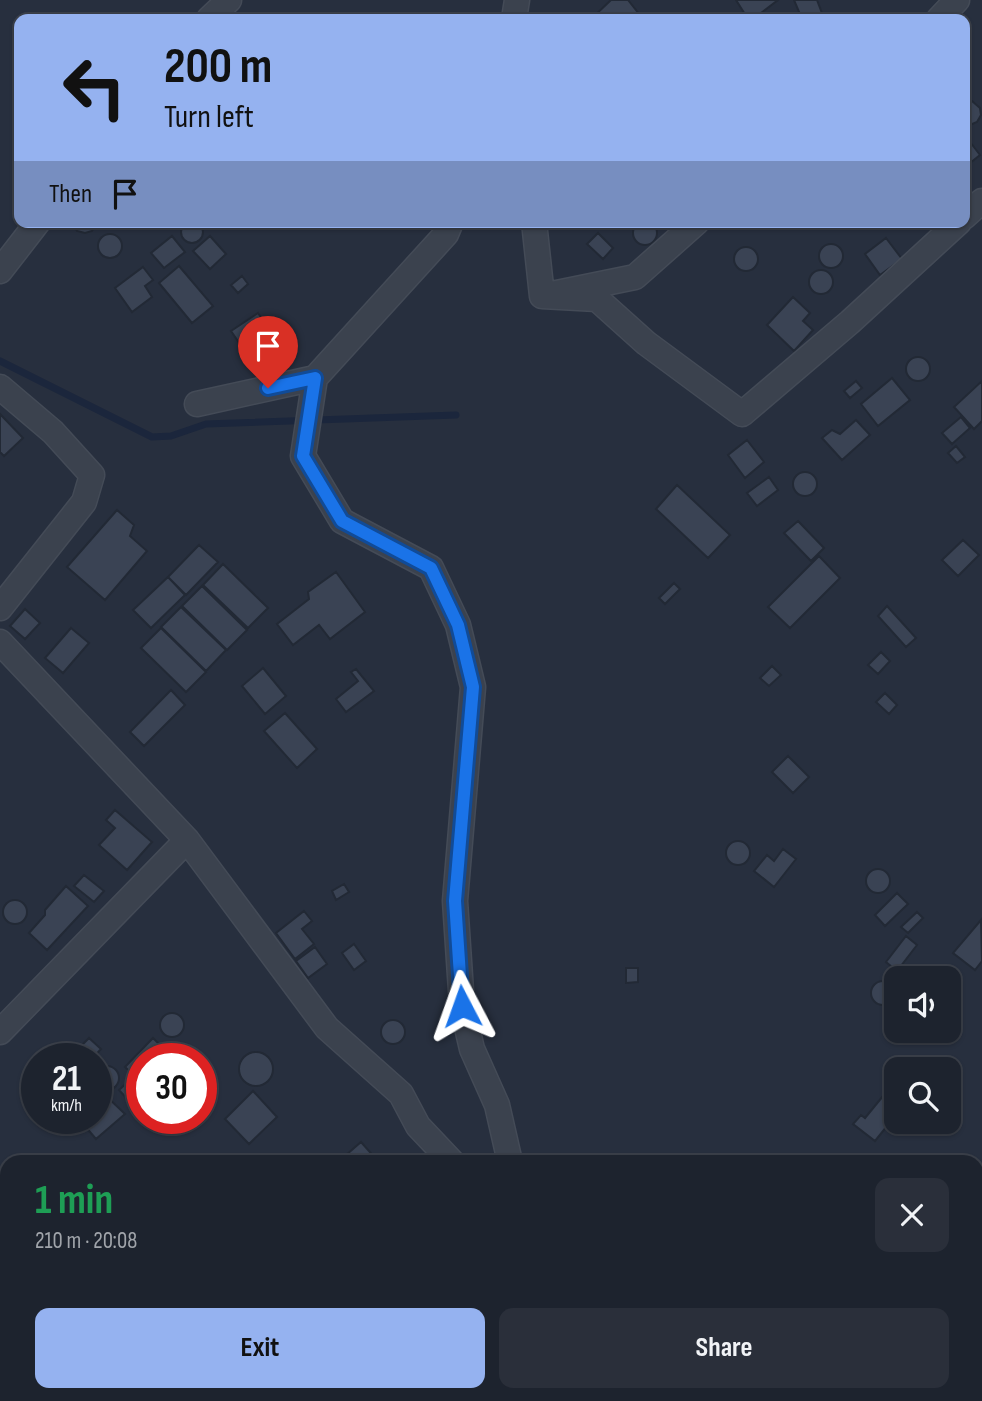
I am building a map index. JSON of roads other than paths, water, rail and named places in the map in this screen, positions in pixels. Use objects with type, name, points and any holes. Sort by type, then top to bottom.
[{"type":"street","points":[[214,14],[229,0]]},
{"type":"street","points":[[944,14],[957,0]]},
{"type":"street","points":[[0,271],[32,228]]},
{"type":"street","points":[[448,228],[446,234],[315,378],[303,456],[342,521],[431,568],[458,625],[473,687],[455,901],[462,1006],[472,1049],[497,1105],[508,1155]]},
{"type":"street","points":[[535,228],[542,296]]},
{"type":"street","points":[[542,296],[635,276],[690,228]]},
{"type":"street","points":[[542,296],[597,299],[646,344],[742,414],[850,322],[952,228]]},
{"type":"street","points":[[197,404],[315,378]]},
{"type":"street","points":[[0,387],[53,432],[92,475],[84,502],[0,608]]},
{"type":"street","points":[[0,642],[187,840],[327,1028],[401,1094],[418,1126],[445,1155]]},
{"type":"street","points":[[0,1032],[187,840]]},
{"type":"waterway","points":[[0,361],[152,437],[171,436],[206,424],[456,415]]}]
